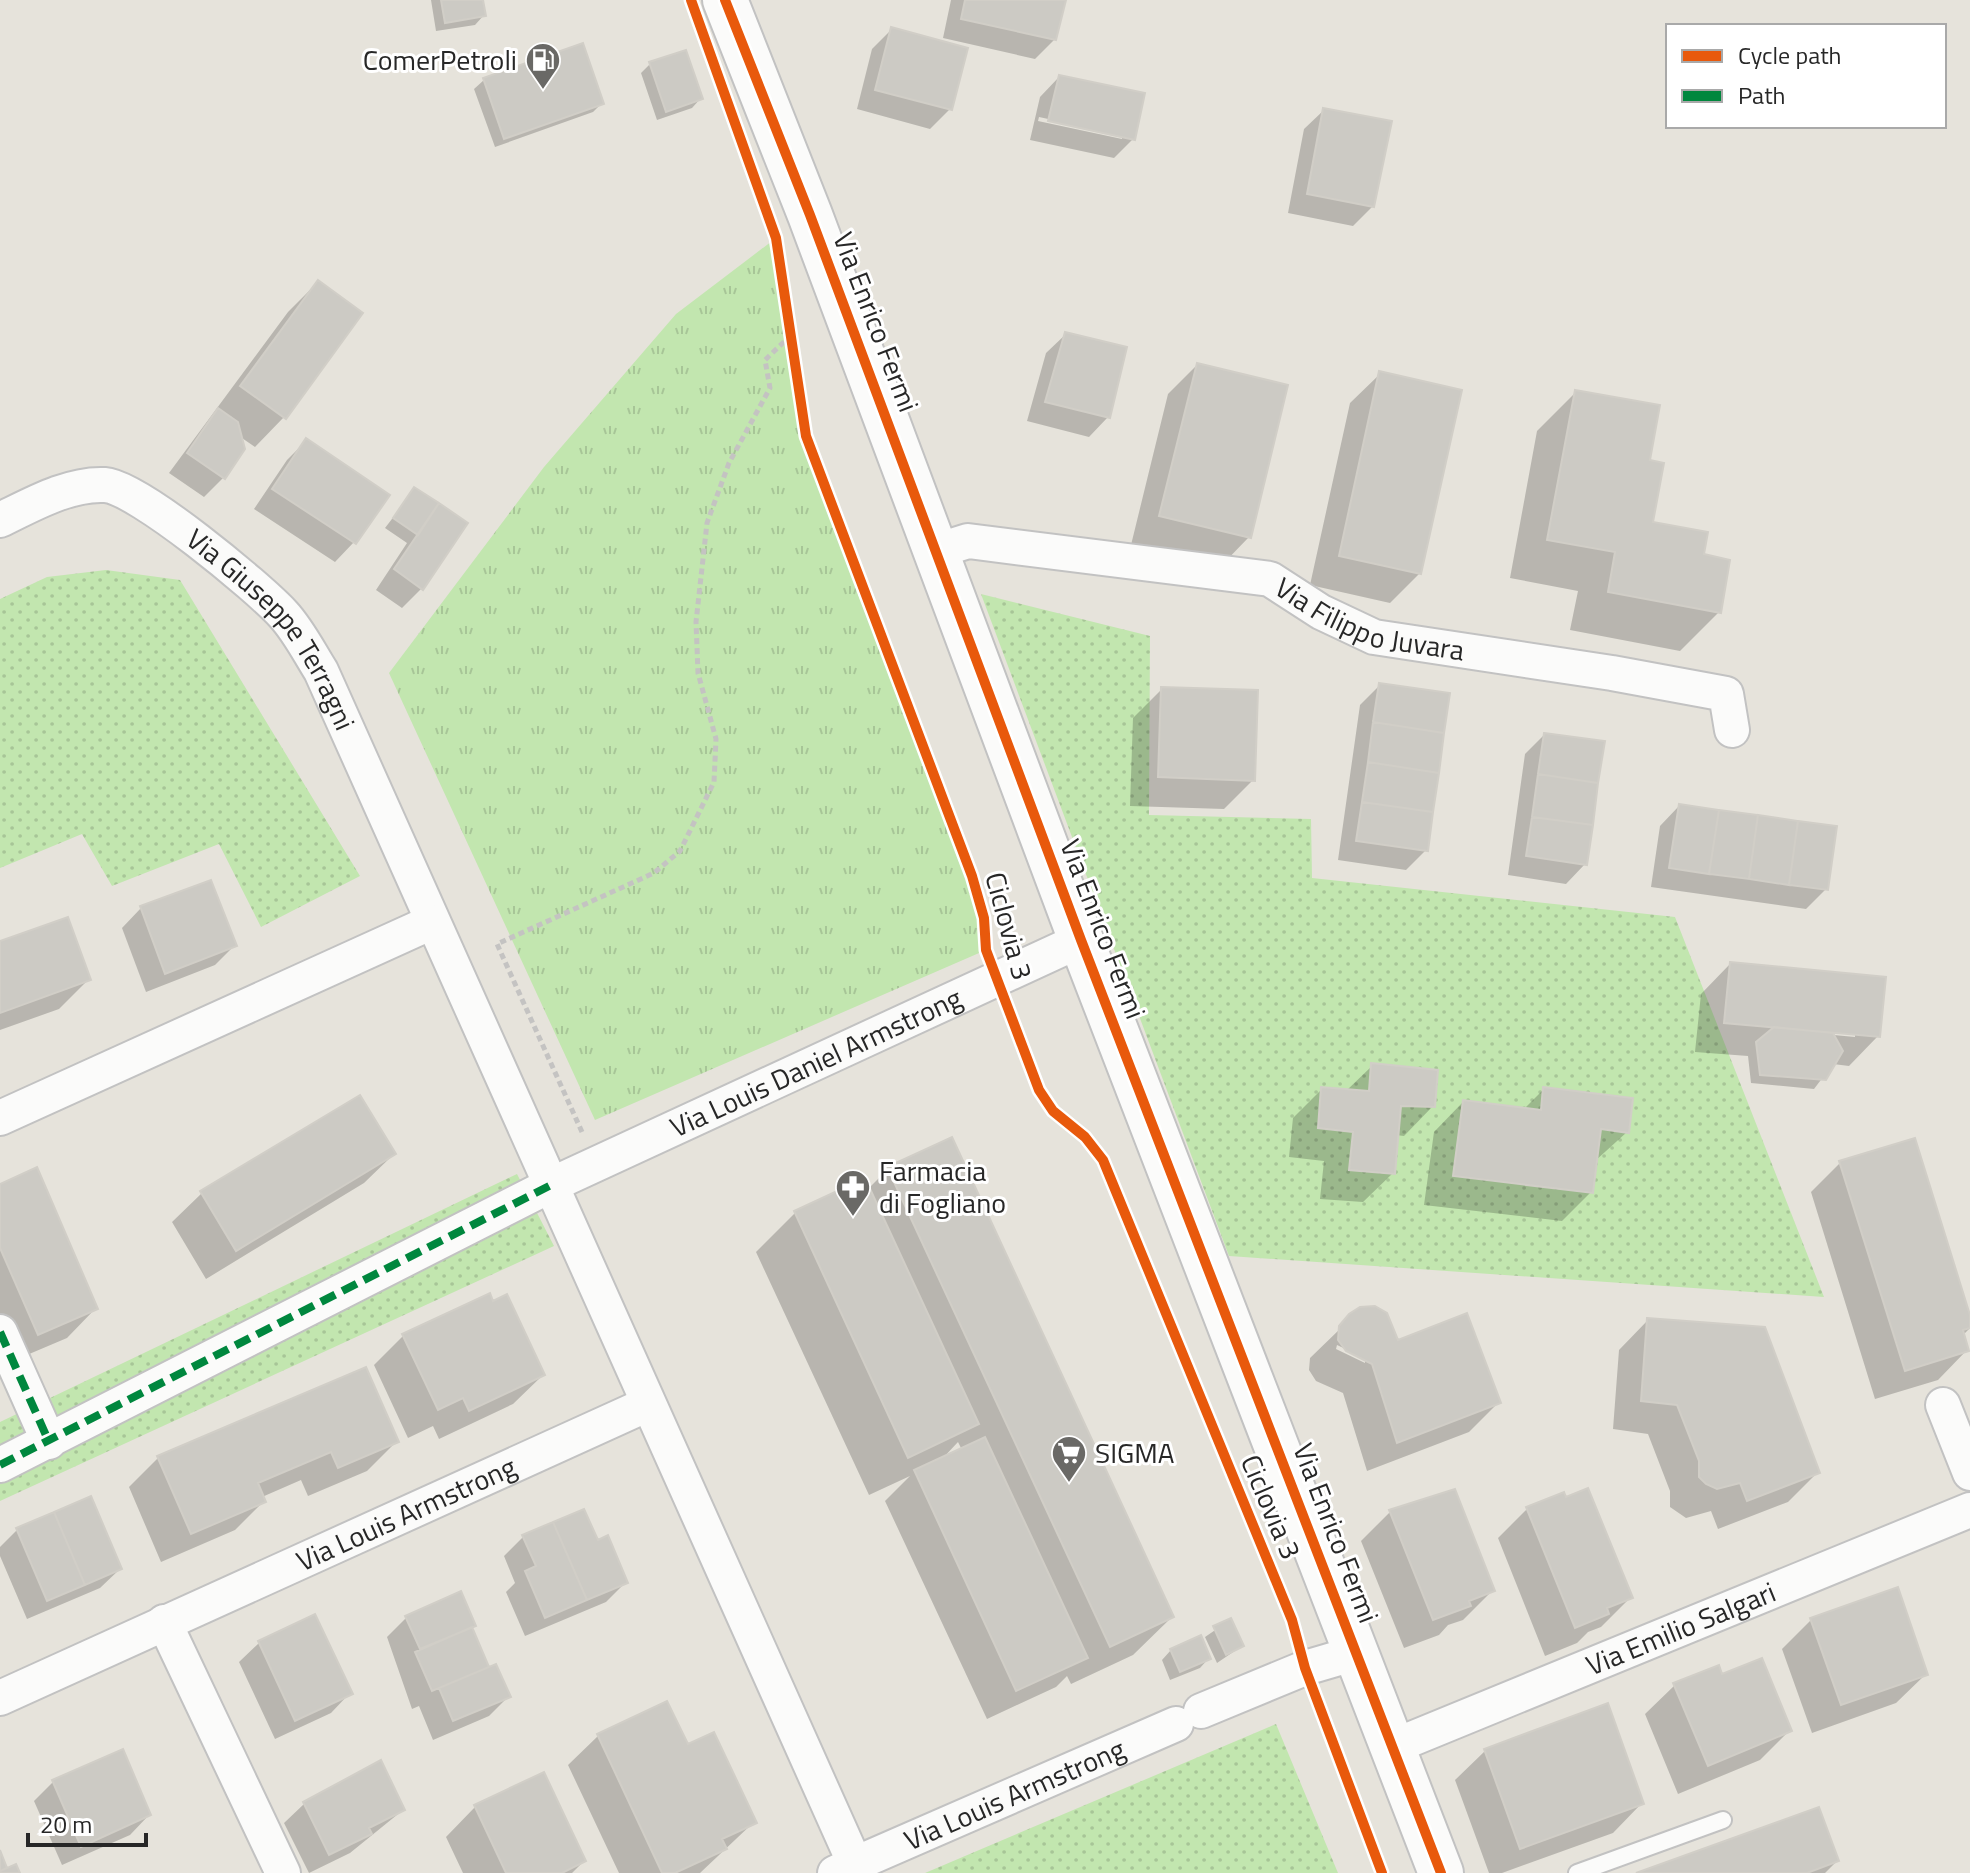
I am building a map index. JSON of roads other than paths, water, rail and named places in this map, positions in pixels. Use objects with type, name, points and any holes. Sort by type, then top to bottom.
[{"type":"street","name":"Via Enrico Fermi","points":[[725,0],[810,215],[1081,940],[1441,1873]]},
{"type":"street","name":"Via Giuseppe Terragni","points":[[0,520],[67,491],[106,485],[131,494],[158,513],[284,615],[321,671],[553,1184]]},
{"type":"street","name":"Via Filippo Juvara","points":[[936,551],[968,541],[1270,579],[1321,612],[1374,637],[1726,694],[1732,730]]},
{"type":"street","points":[[0,1118],[432,922]]},
{"type":"street","name":"Via Louis Daniel Armstrong","points":[[0,1465],[553,1184],[1081,940]]},
{"type":"street","name":"Via Louis Armstrong","points":[[553,1184],[845,1869],[1188,1717],[1305,1668],[1356,1653]]},
{"type":"street","points":[[0,1332],[49,1442]]},
{"type":"street","name":"Via Louis Armstrong","points":[[0,1698],[648,1404]]},
{"type":"street","points":[[1943,1405],[1970,1473]]},
{"type":"street","name":"Via Emilio Salgari","points":[[1392,1747],[1970,1510]]},
{"type":"street","points":[[164,1622],[283,1873]]},
{"type":"lane","points":[[1577,1873],[1723,1820]]},
{"type":"place","name":"ComerPetroli","points":[[543,91]]},
{"type":"place","name":"Farmacia di Fogliano","points":[[853,1218]]},
{"type":"place","name":"SIGMA","points":[[1069,1484]]}]
